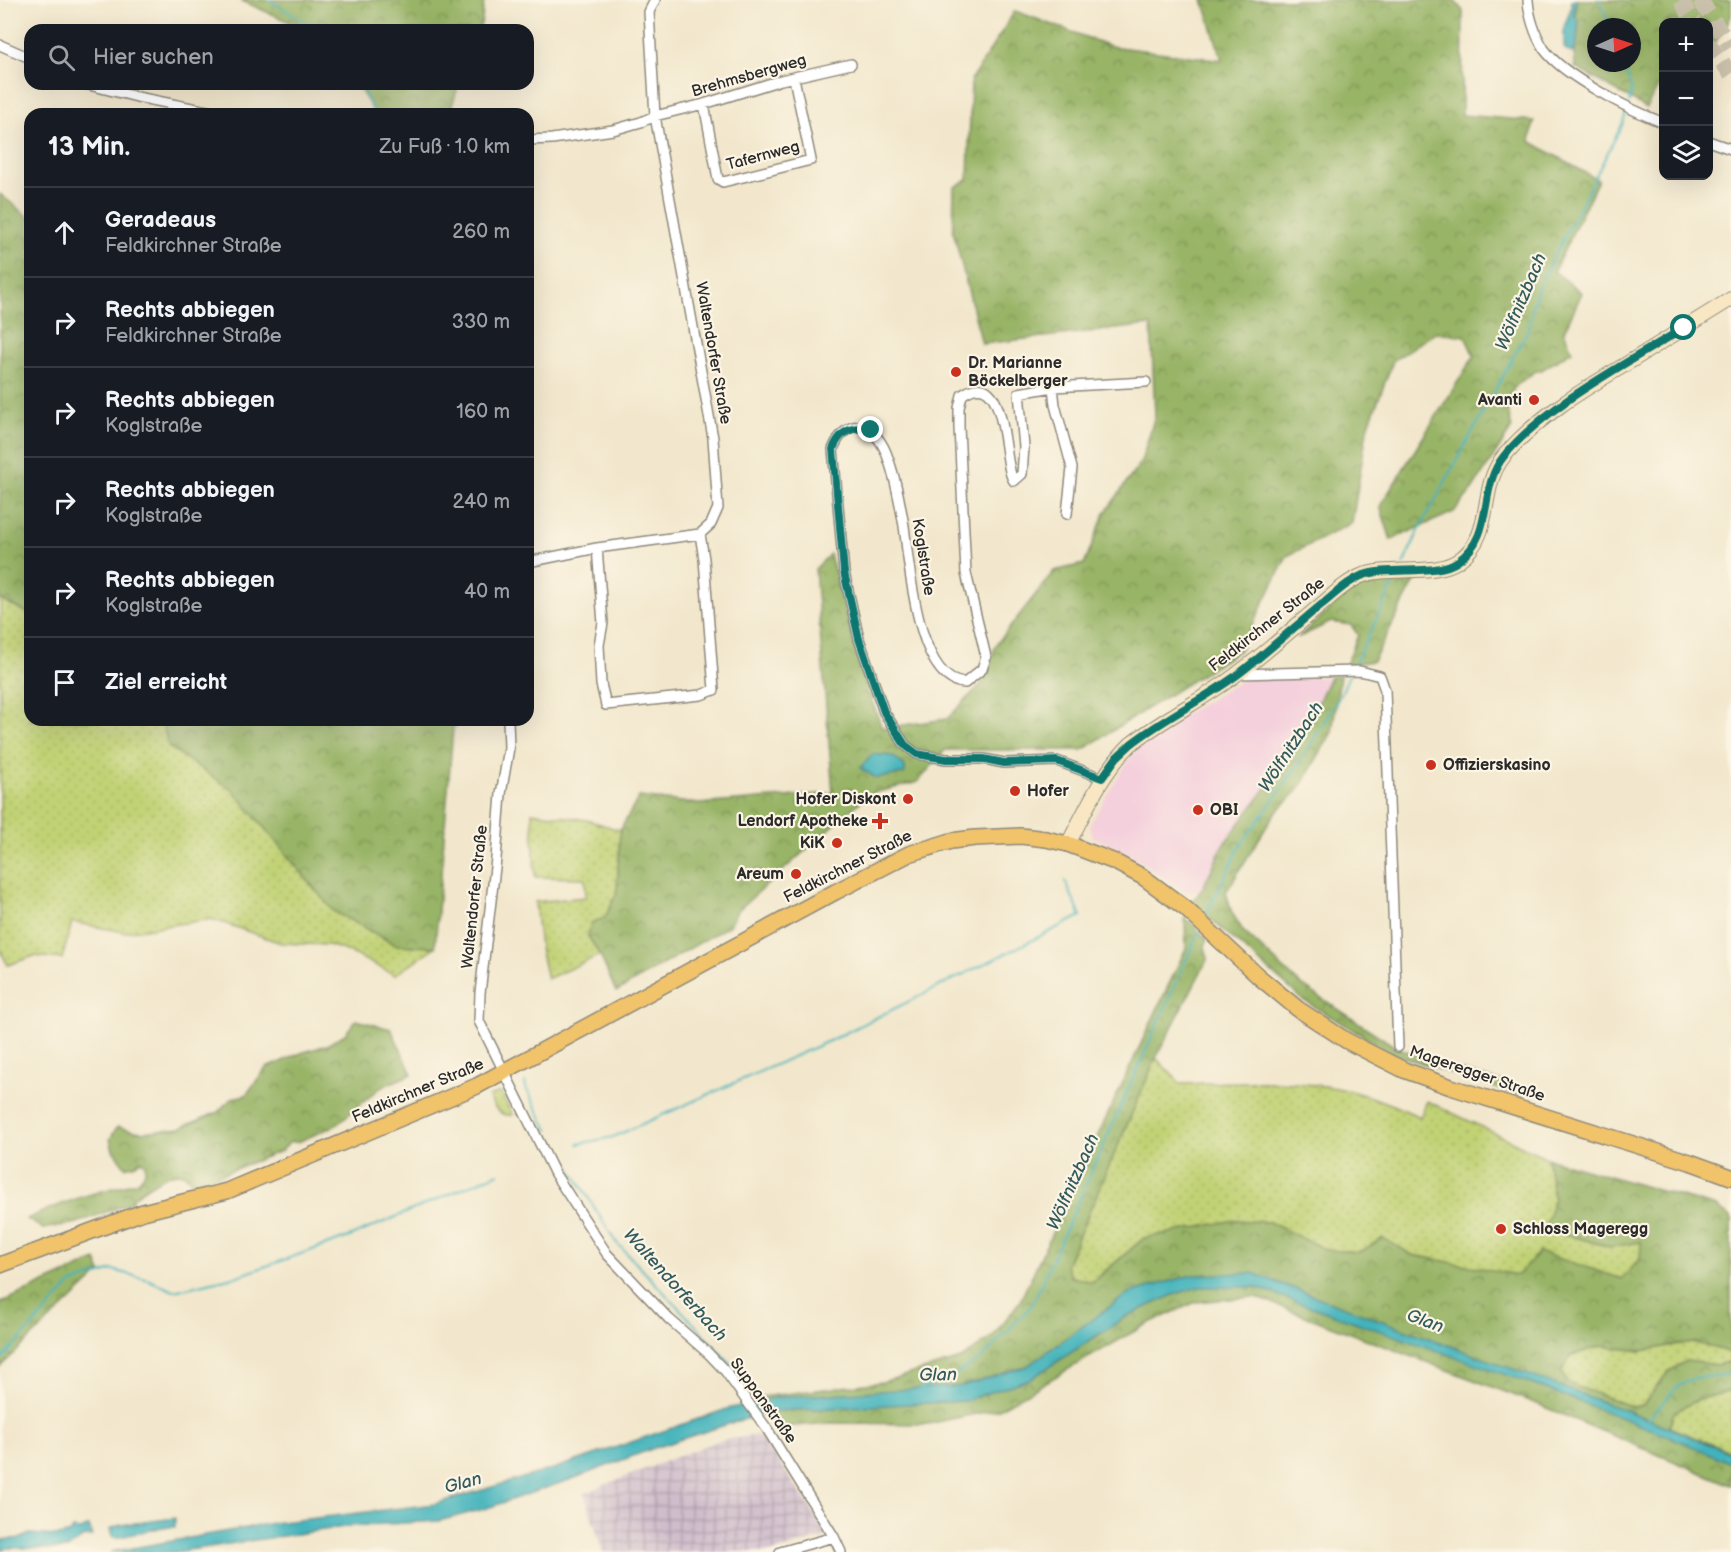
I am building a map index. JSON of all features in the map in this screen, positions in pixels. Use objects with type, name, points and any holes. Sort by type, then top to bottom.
[{"type":"main road","name":"Feldkirchner Straße","points":[[0,1265],[143,1212],[227,1191],[504,1073],[909,854],[951,841],[975,838],[1021,836],[1068,844]]},
{"type":"main road","name":"Mageregger Straße","points":[[1068,844],[1115,862],[1143,877],[1185,908],[1258,976],[1298,1009],[1372,1055],[1404,1070],[1451,1087],[1731,1177]]},
{"type":"street","name":"Waltendorfer Straße","points":[[655,0],[649,12],[655,116],[713,438],[718,508],[711,524],[700,534]]},
{"type":"street","points":[[1528,0],[1534,28],[1544,49],[1558,63],[1622,103],[1659,121]]},
{"type":"street","points":[[0,45],[24,55]]},
{"type":"street","name":"Brehmsbergweg","points":[[534,140],[613,130],[655,116],[851,64]]},
{"type":"street","name":"Tafernweg","points":[[704,104],[718,179],[723,182],[811,160],[794,78]]},
{"type":"street","points":[[109,90],[192,108]]},
{"type":"street","points":[[1713,143],[1731,149]]},
{"type":"street","name":"Feldkirchner Straße","points":[[1068,844],[1102,778],[1117,757],[1131,744],[1237,674],[1350,582],[1370,573],[1441,567],[1456,563],[1468,553],[1478,539],[1483,523],[1488,486],[1495,470],[1514,445],[1532,428],[1591,385],[1731,299]]},
{"type":"street","name":"Koglstraße","points":[[1102,778],[1057,761],[1004,763],[984,759],[946,759],[917,754],[905,745],[884,712],[859,639],[844,572],[833,449],[838,438],[852,428],[862,427],[871,430],[880,439],[888,456],[903,523],[922,633],[943,675],[955,683],[965,683],[982,669],[986,657],[966,573],[959,427],[962,394],[971,388],[979,388],[993,399],[1003,423],[1010,477],[1014,481],[1022,474],[1024,447],[1019,393],[1053,387],[1146,382]]},
{"type":"street","points":[[1053,387],[1055,405],[1072,468],[1067,514]]},
{"type":"street","points":[[534,559],[597,548],[700,534],[714,690],[701,695],[606,705],[600,675],[599,645],[603,622],[597,548]]},
{"type":"street","name":"Mageregger Straße","points":[[1237,674],[1360,671],[1380,675],[1385,690],[1398,1047]]},
{"type":"street","name":"Waltendorfer Straße","points":[[504,1073],[479,1021],[501,794],[509,748],[508,726]]},
{"type":"street","name":"Suppanstraße","points":[[504,1073],[555,1174],[607,1254],[669,1319],[709,1354],[744,1396],[842,1552]]},
{"type":"street","points":[[780,1552],[834,1537]]},
{"type":"shaded area","points":[[1330,677],[1297,747],[1224,844],[1202,889],[1186,892],[1127,852],[1093,837],[1089,826],[1131,756],[1150,735],[1244,679]]},
{"type":"shaded area","points":[[762,1436],[829,1536],[773,1552],[603,1552],[584,1493],[717,1441]]},
{"type":"green space","points":[[240,0],[484,0],[481,24],[294,24]]},
{"type":"green space","points":[[1203,0],[1454,0],[1463,11],[1462,115],[1534,121],[1530,141],[1598,180],[1554,271],[1582,293],[1564,331],[1572,351],[1516,385],[1506,403],[1512,428],[1472,490],[1454,512],[1391,540],[1380,506],[1474,356],[1465,336],[1436,332],[1393,361],[1367,430],[1352,523],[1287,556],[1240,650],[1082,750],[945,750],[918,782],[869,794],[737,911],[730,925],[616,992],[600,955],[588,936],[591,923],[605,918],[617,892],[620,830],[639,797],[699,804],[833,793],[815,569],[830,554],[862,675],[882,728],[947,719],[986,679],[995,646],[1054,571],[1084,564],[1105,513],[1141,462],[1155,416],[1151,325],[982,344],[953,231],[954,187],[968,180],[971,80],[1015,11],[1110,46],[1222,60]]},
{"type":"green space","points":[[1576,0],[1731,0],[1731,17],[1713,46],[1713,18],[1659,18],[1659,85],[1646,108],[1575,67]]},
{"type":"green space","points":[[361,90],[457,90],[451,108],[371,108]]},
{"type":"green space","points":[[0,194],[24,213],[24,611],[0,599]]},
{"type":"green space","points":[[1416,579],[1373,661],[1346,665],[1358,635],[1351,625],[1331,622],[1297,638],[1347,594],[1367,582]]},
{"type":"green space","points":[[0,599],[24,611],[24,726],[163,726],[169,747],[234,791],[333,911],[396,945],[435,947],[395,975],[349,952],[329,945],[281,943],[212,919],[124,932],[72,922],[62,959],[34,956],[8,965],[0,950]]},
{"type":"green space","points":[[1340,676],[1332,732],[1298,791],[1275,813],[1226,892],[1232,913],[1243,931],[1300,984],[1397,1048],[1455,1069],[1524,1088],[1523,1097],[1391,1053],[1303,1000],[1192,903],[1202,889],[1224,844],[1297,747],[1330,677]]},
{"type":"green space","points":[[163,726],[453,726],[435,947],[396,945],[333,911],[234,791],[169,747]]},
{"type":"green space","points":[[532,812],[587,820],[620,830],[617,892],[605,918],[591,923],[588,936],[600,955],[547,979],[540,948],[535,902],[586,897],[585,878],[535,877]]},
{"type":"green space","points":[[1185,917],[1207,939],[1205,947],[1208,958],[1156,1058],[1066,1265],[1071,1277],[1093,1282],[1144,1238],[1235,1220],[1269,1222],[1326,1250],[1360,1252],[1383,1238],[1412,1255],[1518,1275],[1539,1252],[1622,1279],[1640,1259],[1641,1242],[1611,1247],[1545,1229],[1554,1199],[1547,1158],[1716,1207],[1731,1217],[1731,1357],[1729,1352],[1692,1342],[1641,1351],[1602,1346],[1572,1355],[1561,1371],[1567,1383],[1633,1407],[1643,1405],[1668,1372],[1686,1361],[1717,1365],[1731,1361],[1731,1390],[1698,1400],[1674,1412],[1669,1427],[1731,1452],[1731,1485],[1537,1404],[1255,1297],[1196,1302],[1147,1324],[999,1409],[928,1424],[829,1423],[783,1427],[751,1398],[882,1382],[961,1359],[993,1336],[1020,1301],[1186,948]]},
{"type":"green space","points":[[356,1020],[391,1029],[412,1074],[381,1087],[336,1125],[298,1142],[290,1142],[281,1151],[194,1185],[186,1175],[171,1174],[143,1190],[130,1203],[77,1223],[43,1229],[27,1219],[68,1202],[137,1182],[143,1176],[145,1164],[140,1160],[136,1164],[125,1167],[113,1150],[110,1139],[117,1127],[141,1132],[180,1128],[218,1112],[232,1098],[246,1095],[266,1068],[327,1045],[345,1034]]},
{"type":"green space","points":[[1156,1058],[1181,1084],[1265,1082],[1329,1087],[1369,1097],[1420,1117],[1427,1101],[1547,1158],[1554,1199],[1546,1229],[1610,1247],[1642,1241],[1640,1259],[1622,1279],[1539,1252],[1518,1276],[1412,1255],[1383,1238],[1360,1252],[1326,1250],[1269,1222],[1144,1238],[1092,1282],[1071,1277],[1066,1265]]},
{"type":"green space","points":[[501,1093],[513,1115],[504,1115],[496,1108],[489,1097]]},
{"type":"green space","points":[[96,1260],[101,1272],[0,1367],[0,1303]]},
{"type":"green space","points":[[1692,1342],[1729,1352],[1731,1361],[1717,1365],[1686,1361],[1668,1372],[1643,1405],[1633,1407],[1567,1383],[1561,1371],[1572,1355],[1602,1346],[1641,1351]]},
{"type":"green space","points":[[1731,1390],[1731,1452],[1669,1427],[1674,1412],[1698,1400]]},
{"type":"water","points":[[1571,0],[1576,0],[1574,16],[1579,20],[1574,53],[1564,48],[1564,27],[1571,8]]},
{"type":"water","points":[[873,754],[892,756],[905,766],[905,772],[876,778],[860,768]]},
{"type":"water","points":[[1252,1273],[1638,1415],[1731,1453],[1731,1463],[1554,1392],[1255,1287],[1198,1287],[1173,1295],[1129,1315],[1032,1378],[964,1401],[779,1411],[738,1421],[657,1447],[484,1509],[439,1521],[351,1526],[175,1552],[110,1552],[273,1523],[435,1504],[556,1468],[727,1409],[779,1397],[962,1386],[1027,1366],[1129,1293],[1192,1275]]},
{"type":"water","points":[[175,1518],[175,1527],[163,1527],[116,1538],[112,1536],[110,1529],[120,1525]]},
{"type":"water","points":[[89,1526],[92,1536],[84,1537],[67,1549],[8,1548],[0,1550],[0,1540],[22,1538],[29,1534],[58,1536],[70,1533],[73,1529],[81,1530]]},
{"type":"waterway","name":"Waltendorferbach","points":[[269,0],[309,24]]},
{"type":"waterway","name":"Wölfnitzbach","points":[[1600,0],[1607,18]]},
{"type":"waterway","name":"Wölfnitzbach","points":[[1626,72],[1632,90],[1629,103]]},
{"type":"waterway","name":"Waltendorferbach","points":[[362,90],[372,108]]},
{"type":"waterway","name":"Wölfnitzbach","points":[[1403,565],[1421,526],[1528,330],[1537,290],[1623,123],[1627,109]]},
{"type":"waterway","name":"Wölfnitzbach","points":[[1353,667],[1398,575]]},
{"type":"waterway","name":"Wölfnitzbach","points":[[1205,917],[1240,846],[1295,770],[1341,694],[1349,675]]},
{"type":"waterway","points":[[578,1144],[613,1137],[831,1040],[1081,916],[1065,881]]},
{"type":"waterway","name":"Wölfnitzbach","points":[[920,1389],[953,1376],[982,1358],[1032,1305],[1199,931]]},
{"type":"waterway","name":"Waltendorferbach","points":[[525,1082],[548,1130]]},
{"type":"waterway","name":"Waltendorferbach","points":[[553,1140],[615,1241],[763,1400]]},
{"type":"waterway","points":[[0,1361],[71,1284],[113,1270],[149,1280],[174,1291],[238,1276],[349,1237],[499,1173]]},
{"type":"waterway","points":[[1646,1421],[1678,1386],[1695,1378],[1731,1374]]},
{"type":"tunnel","points":[[1681,0],[1692,18]]},
{"type":"tunnel","points":[[1700,0],[1731,47]]},
{"type":"tunnel","points":[[1713,50],[1731,74]]},
{"type":"place","name":"Dr. Marianne Böckelberger","points":[[956,372]]},
{"type":"place","name":"Avanti","points":[[1534,400]]},
{"type":"place","name":"Offizierskasino","points":[[1431,765]]},
{"type":"place","name":"Hofer","points":[[1015,791]]},
{"type":"place","name":"Hofer Diskont","points":[[908,799]]},
{"type":"place","name":"OBI","points":[[1198,810]]},
{"type":"place","name":"Lendorf Apotheke","points":[[880,821]]},
{"type":"place","name":"KiK","points":[[837,843]]},
{"type":"place","name":"Areum","points":[[796,874]]},
{"type":"place","name":"Schloss Mageregg","points":[[1501,1229]]},
{"type":"route","points":[[871,430],[862,427],[844,432],[833,449],[844,572],[859,639],[884,712],[905,745],[917,754],[946,759],[984,759],[1004,763],[1057,761],[1102,778],[1117,757],[1144,733],[1237,674],[1350,582],[1370,573],[1441,567],[1456,563],[1468,553],[1478,539],[1483,523],[1488,486],[1503,457],[1514,445],[1532,428],[1591,385],[1684,328]]},
{"type":"water label","name":"Glan","points":[[1425,1321]]},
{"type":"water label","name":"Glan","points":[[938,1375]]},
{"type":"water label","name":"Glan","points":[[463,1483]]}]
